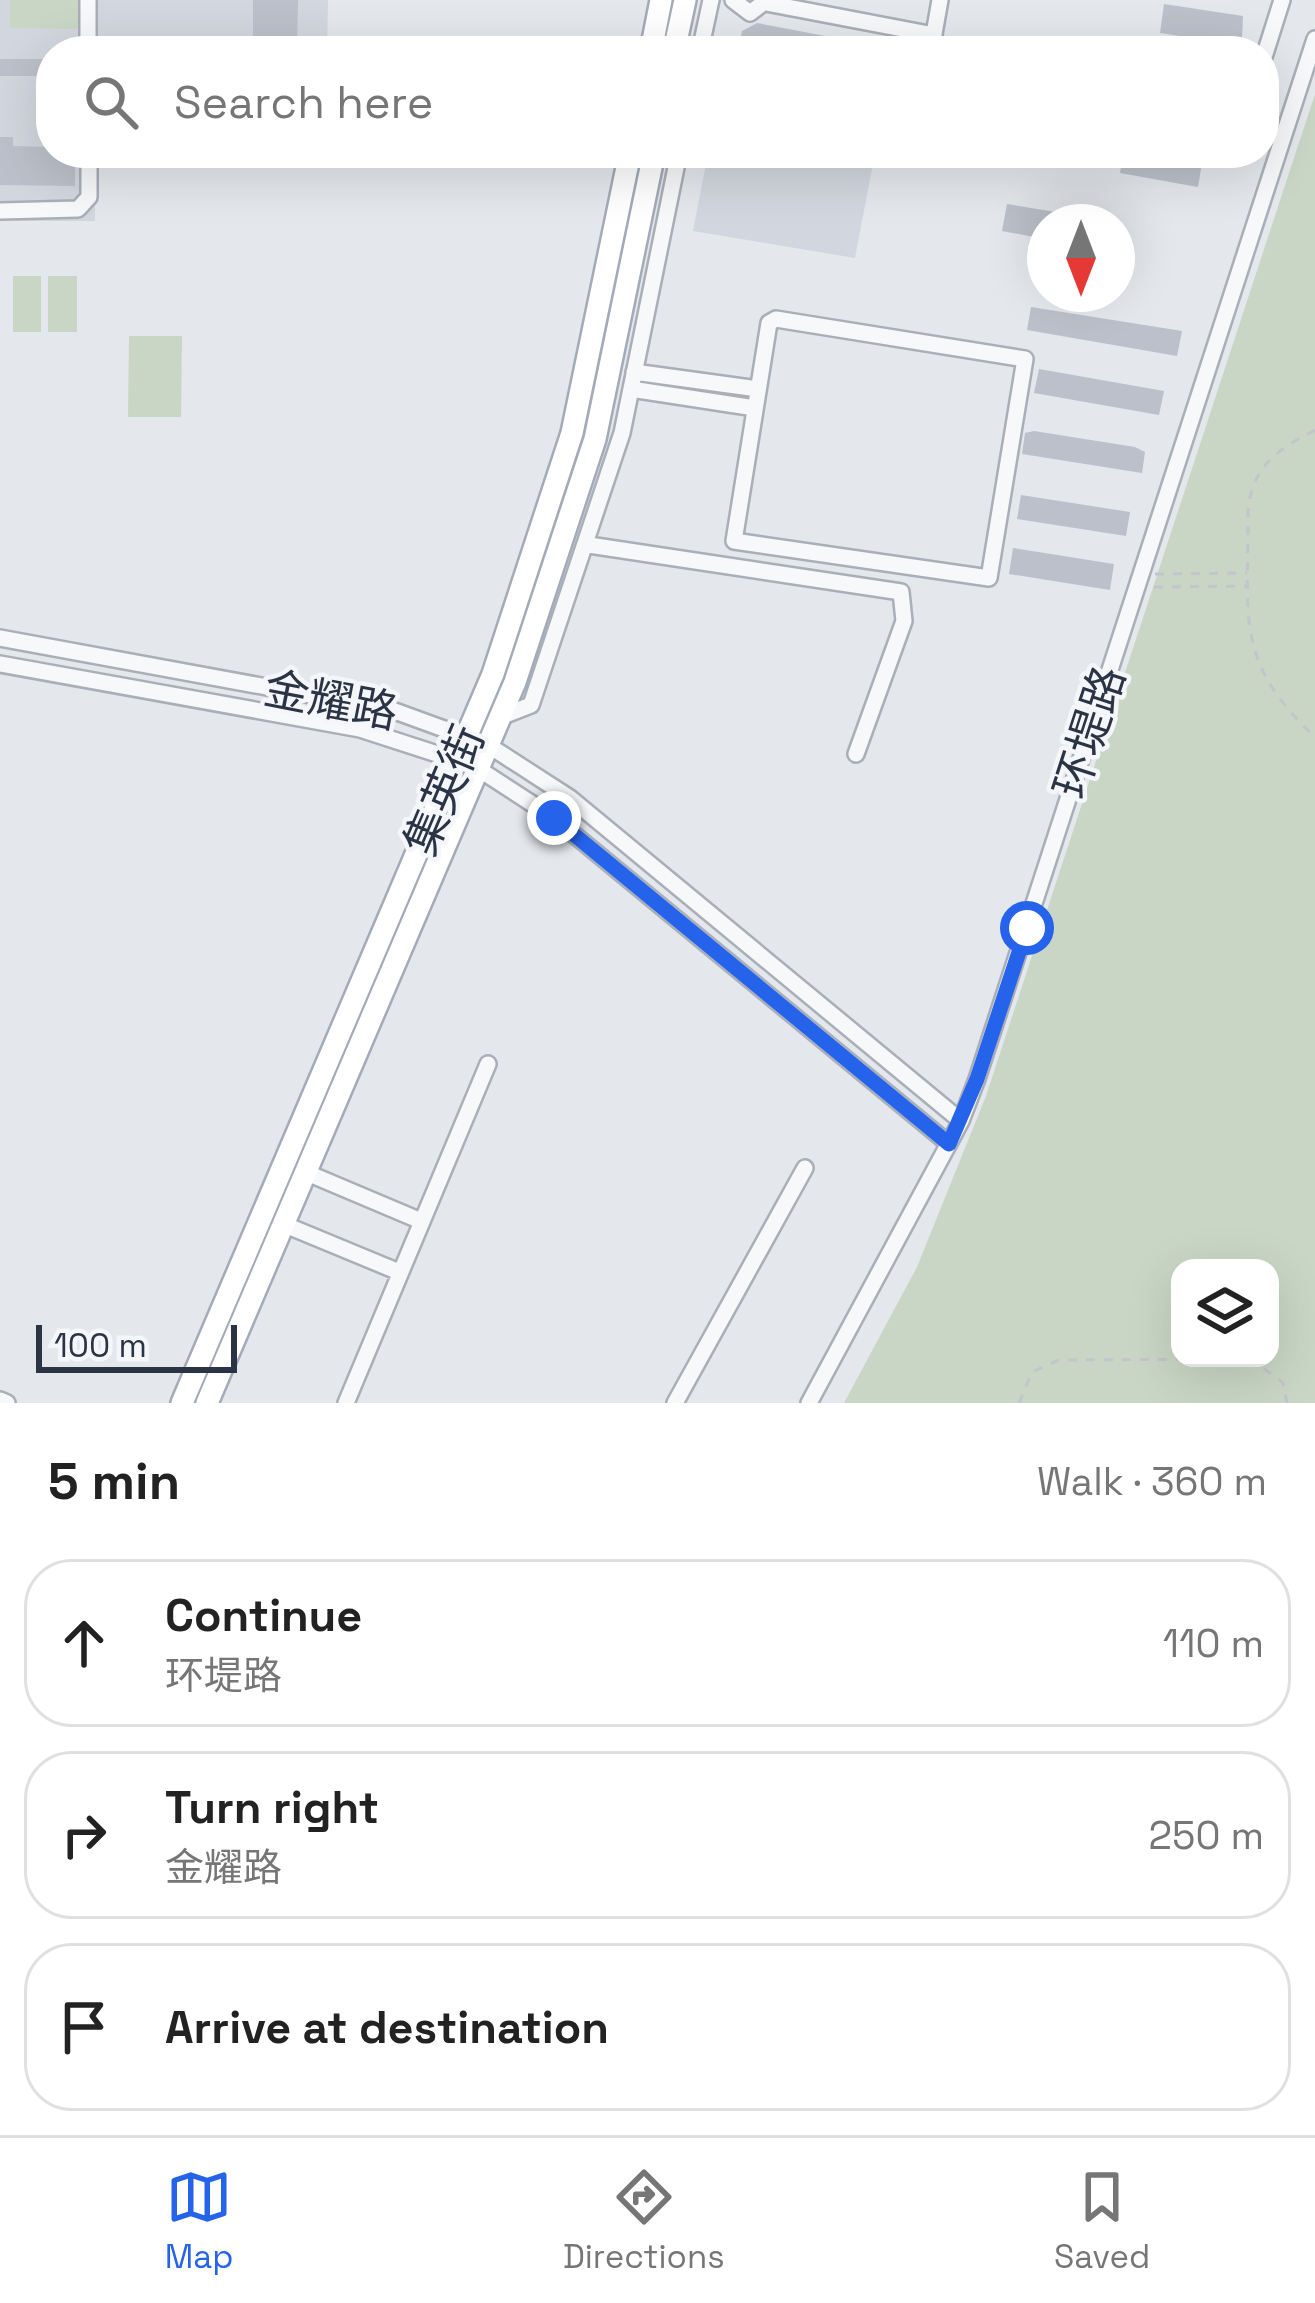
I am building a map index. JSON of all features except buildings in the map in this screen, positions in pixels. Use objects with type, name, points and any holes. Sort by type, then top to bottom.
[{"type":"main road","points":[[654,36],[661,0]]},
{"type":"main road","points":[[677,36],[685,0]]},
{"type":"main road","name":"集英街","points":[[182,1403],[478,740],[572,434],[627,168]]},
{"type":"main road","name":"集英街","points":[[478,740],[500,717],[556,569],[595,439],[651,168]]},
{"type":"main road","name":"集英街","points":[[207,1403],[468,763]]},
{"type":"street","points":[[88,0],[88,36]]},
{"type":"street","points":[[703,36],[711,0]]},
{"type":"street","points":[[733,0],[750,13],[766,2],[904,36]]},
{"type":"street","points":[[933,36],[940,0]]},
{"type":"street","points":[[1271,36],[1282,0]]},
{"type":"street","name":"环堤路","points":[[1279,148],[1315,39]]},
{"type":"street","points":[[0,211],[78,209],[89,197],[89,168]]},
{"type":"street","points":[[500,717],[531,705],[590,545],[632,381],[676,168]]},
{"type":"street","name":"环堤路","points":[[809,1403],[961,1121],[1273,168]]},
{"type":"street","points":[[776,319],[1025,359],[994,572],[979,580],[734,541],[755,408],[769,323],[776,319]]},
{"type":"street","points":[[632,381],[758,389]]},
{"type":"street","points":[[632,381],[755,408]]},
{"type":"street","points":[[590,545],[901,592],[904,621],[856,754]]},
{"type":"street","name":"金耀路","points":[[0,638],[379,707],[478,740],[570,798],[961,1121]]},
{"type":"street","name":"金耀路","points":[[0,664],[360,729],[468,763],[554,818],[949,1144]]},
{"type":"street","points":[[346,1403],[488,1064]]},
{"type":"street","points":[[675,1403],[805,1168]]},
{"type":"street","points":[[305,1172],[421,1221]]},
{"type":"street","points":[[283,1224],[400,1272]]},
{"type":"path","points":[[1315,430],[1280,448],[1257,475],[1249,494],[1252,649],[1275,699],[1315,737]]},
{"type":"path","points":[[1137,580],[1249,573]]},
{"type":"path","points":[[1137,580],[1249,586]]},
{"type":"path","points":[[1019,1403],[1032,1372],[1059,1360],[1234,1359],[1258,1364],[1283,1383],[1287,1403]]},
{"type":"shaded area","points":[[0,0],[328,0],[327,36],[36,36],[36,168],[95,168],[95,221],[0,221]]},
{"type":"shaded area","points":[[705,168],[872,168],[855,258],[693,231]]},
{"type":"green space","points":[[10,0],[83,0],[83,29],[10,28]]},
{"type":"green space","points":[[1315,94],[1315,1403],[844,1403],[917,1267],[986,1096]]},
{"type":"green space","points":[[13,276],[41,276],[41,332],[13,332]]},
{"type":"green space","points":[[48,276],[77,276],[77,332],[48,332]]},
{"type":"green space","points":[[129,336],[182,336],[181,417],[128,417]]},
{"type":"route","points":[[554,818],[949,1144],[977,1079],[1027,928]]}]
